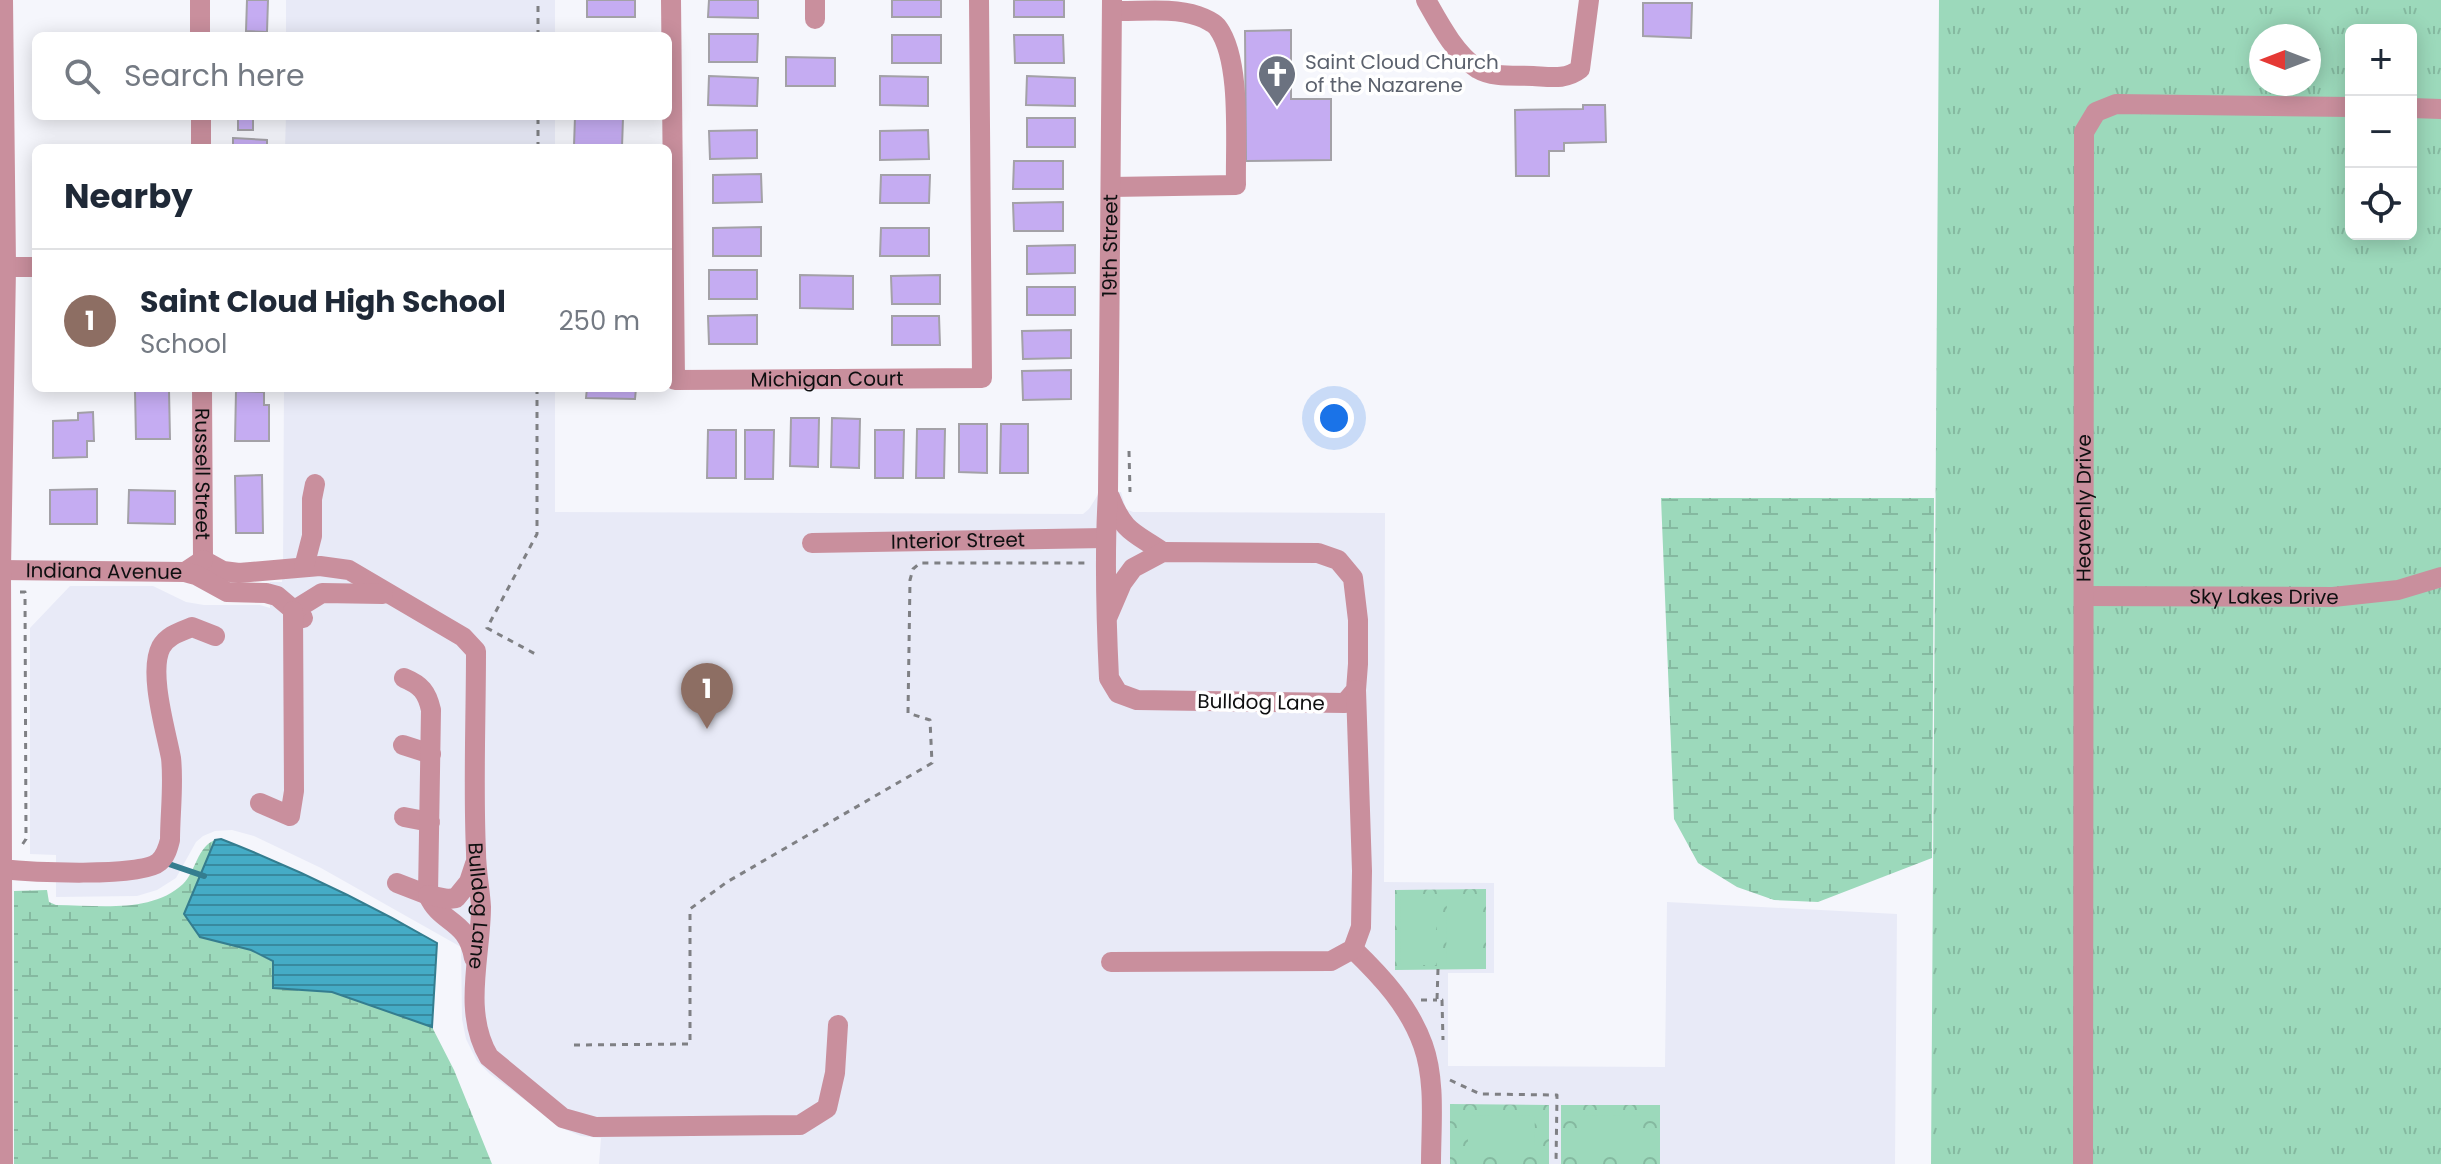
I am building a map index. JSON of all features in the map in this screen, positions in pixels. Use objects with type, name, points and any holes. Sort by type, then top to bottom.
[{"type":"street","points":[[3,0],[1,718],[8,870],[3,1164]]},
{"type":"street","points":[[200,0],[200,32]]},
{"type":"street","name":"Michigan Court","points":[[671,0],[671,32]]},
{"type":"street","name":"Michigan Court","points":[[672,95],[675,380],[982,378],[979,0]]},
{"type":"street","points":[[1426,0],[1442,26],[1479,69],[1497,75],[1559,78],[1580,69],[1589,0]]},
{"type":"street","points":[[1111,187],[1236,185],[1233,68],[1217,25],[1197,15],[1112,5]]},
{"type":"street","name":"19th Street","points":[[1108,493],[1112,5]]},
{"type":"street","name":"Heavenly Drive","points":[[2083,1164],[2084,132],[2096,112],[2116,104],[2345,107]]},
{"type":"street","points":[[2417,108],[2441,109]]},
{"type":"street","points":[[201,120],[201,144]]},
{"type":"street","points":[[3,267],[32,267]]},
{"type":"street","name":"Russell Street","points":[[202,392],[203,560]]},
{"type":"street","points":[[304,567],[312,536],[315,484]]},
{"type":"street","points":[[1108,493],[1126,528],[1163,552],[1318,553],[1338,560],[1353,578],[1358,620],[1356,690],[1362,871],[1361,927],[1353,949],[1331,961],[1111,962]]},
{"type":"street","name":"Bulldog Lane","points":[[1108,493],[1105,564],[1109,678],[1118,693],[1137,700],[1345,703],[1356,690]]},
{"type":"street","name":"Interior Street","points":[[812,543],[1105,538]]},
{"type":"street","name":"Bulldog Lane","points":[[1107,618],[1122,583],[1133,568],[1163,552]]},
{"type":"street","name":"Bulldog Lane","points":[[203,560],[223,571],[239,573],[320,566],[349,570],[463,637],[476,651],[476,856],[481,905],[475,970],[477,1028],[489,1057],[563,1118],[595,1127],[800,1125],[827,1108],[835,1073],[838,1025]]},
{"type":"street","name":"Indiana Avenue","points":[[1,570],[185,572],[203,560]]},
{"type":"street","points":[[185,572],[227,592],[277,596],[301,616]]},
{"type":"street","name":"Sky Lakes Drive","points":[[2084,596],[2333,597],[2398,590],[2441,577]]},
{"type":"street","points":[[260,803],[290,816],[294,791],[292,680],[301,616],[322,593],[391,595]]},
{"type":"street","points":[[8,870],[141,870],[160,861],[167,852],[170,840],[171,761],[176,750],[159,703],[157,660],[161,646],[172,634],[192,627],[215,636]]},
{"type":"street","points":[[404,678],[417,683],[428,696],[431,710],[428,895],[434,910],[462,928],[473,953],[475,970]]},
{"type":"street","points":[[403,745],[431,754]]},
{"type":"street","points":[[404,817],[430,822]]},
{"type":"street","points":[[397,883],[428,895],[456,898],[473,874],[476,856]]},
{"type":"street","points":[[1353,949],[1377,972],[1408,1011],[1424,1047],[1430,1088],[1431,1164]]},
{"type":"path","points":[[538,0],[538,32]]},
{"type":"path","points":[[538,120],[538,144]]},
{"type":"path","points":[[537,392],[537,534],[487,628],[539,656]]},
{"type":"path","points":[[1129,452],[1130,498]]},
{"type":"path","points":[[574,1045],[690,1044],[690,909],[727,882],[932,763],[930,720],[908,713],[910,580],[913,569],[920,563],[1105,564]]},
{"type":"path","points":[[8,870],[26,839],[25,592]]},
{"type":"path","points":[[1438,969],[1437,1000],[1442,1000],[1443,1046]]},
{"type":"path","points":[[1443,1077],[1480,1094],[1557,1095],[1556,1164]]},
{"type":"shaded area","points":[[286,0],[555,0],[555,32],[286,32]]},
{"type":"shaded area","points":[[286,120],[555,120],[555,144],[285,144]]},
{"type":"shaded area","points":[[284,392],[555,392],[555,512],[1083,514],[1099,493],[1121,492],[1126,509],[1133,512],[1385,513],[1384,882],[1494,883],[1494,973],[1448,973],[1448,1066],[1665,1067],[1667,902],[1897,914],[1895,1164],[599,1164],[601,1138],[581,1136],[564,1129],[477,1061],[466,1039],[462,1019],[461,947],[321,868],[254,836],[232,830],[215,831],[196,842],[176,878],[157,890],[137,896],[56,897],[56,855],[30,854],[30,628],[70,586],[153,586],[186,602],[270,608],[270,582],[282,582]]},
{"type":"green space","points":[[1939,0],[2441,0],[2441,1164],[1931,1164]]},
{"type":"green space","points":[[1661,498],[1934,498],[1932,858],[1818,902],[1774,900],[1737,887],[1698,863],[1674,819]]},
{"type":"green space","points":[[215,840],[184,914],[200,937],[251,950],[273,962],[273,988],[332,992],[432,1027],[454,1070],[492,1164],[14,1164],[14,891],[47,890],[49,902],[56,905],[122,906],[155,900],[183,884],[204,848]]},
{"type":"green space","points":[[1486,889],[1486,969],[1395,970],[1395,890]]},
{"type":"green space","points":[[1401,894],[1436,894],[1436,965],[1400,965]]},
{"type":"green space","points":[[1447,895],[1482,895],[1482,966],[1446,966]]},
{"type":"green space","points":[[1450,1104],[1549,1105],[1549,1164],[1450,1164]]},
{"type":"green space","points":[[1561,1105],[1660,1105],[1660,1164],[1561,1164]]},
{"type":"green space","points":[[1468,1115],[1535,1116],[1534,1146],[1468,1146]]},
{"type":"green space","points":[[1577,1115],[1643,1116],[1643,1146],[1577,1146]]},
{"type":"water","points":[[221,839],[331,887],[437,943],[432,1027],[332,992],[273,988],[273,961],[251,950],[200,937],[184,914],[215,840]]},
{"type":"building","points":[[247,0],[268,0],[267,32],[246,31]]},
{"type":"building","points":[[587,0],[635,0],[635,17],[587,17]]},
{"type":"building","points":[[709,0],[758,0],[758,18],[708,17]]},
{"type":"building","points":[[892,0],[941,0],[941,17],[892,17]]},
{"type":"building","points":[[1014,0],[1064,0],[1064,17],[1014,17]]},
{"type":"building","points":[[1643,3],[1692,3],[1691,38],[1643,36]]},
{"type":"building","points":[[1291,30],[1291,99],[1331,99],[1331,160],[1246,161],[1245,31]]},
{"type":"building","points":[[709,34],[758,34],[757,62],[709,62]]},
{"type":"building","points":[[892,35],[941,35],[941,63],[892,63]]},
{"type":"building","points":[[1014,35],[1063,35],[1064,63],[1015,63]]},
{"type":"building","points":[[786,57],[835,58],[835,86],[786,86]]},
{"type":"building","points":[[709,76],[758,78],[757,106],[708,105]]},
{"type":"building","points":[[880,76],[928,77],[928,106],[880,105]]},
{"type":"building","points":[[1027,76],[1075,78],[1075,106],[1026,105]]},
{"type":"building","points":[[1583,105],[1605,105],[1606,142],[1564,143],[1564,151],[1549,151],[1549,176],[1516,176],[1515,110],[1583,109]]},
{"type":"building","points":[[1027,118],[1075,118],[1075,147],[1027,147]]},
{"type":"building","points":[[238,120],[253,120],[253,130],[238,130]]},
{"type":"building","points":[[575,120],[623,120],[622,144],[574,144]]},
{"type":"building","points":[[757,130],[757,158],[710,159],[709,131]]},
{"type":"building","points":[[928,130],[929,159],[880,160],[880,131]]},
{"type":"building","points":[[233,138],[267,140],[267,144],[233,144]]},
{"type":"building","points":[[1014,161],[1063,161],[1063,189],[1013,189]]},
{"type":"building","points":[[761,174],[762,202],[713,203],[713,175]]},
{"type":"building","points":[[881,175],[930,175],[929,203],[880,203]]},
{"type":"building","points":[[1063,202],[1063,231],[1014,231],[1013,203]]},
{"type":"building","points":[[761,227],[761,256],[713,256],[713,228]]},
{"type":"building","points":[[881,228],[929,228],[929,256],[880,256]]},
{"type":"building","points":[[1075,245],[1075,273],[1027,274],[1027,246]]},
{"type":"building","points":[[709,270],[757,270],[757,299],[709,299]]},
{"type":"building","points":[[800,275],[853,276],[853,309],[800,308]]},
{"type":"building","points":[[940,275],[940,304],[892,304],[891,276]]},
{"type":"building","points":[[1027,287],[1075,287],[1075,315],[1027,315]]},
{"type":"building","points":[[757,315],[757,344],[709,344],[708,316]]},
{"type":"building","points":[[892,316],[939,316],[940,345],[892,345]]},
{"type":"building","points":[[1071,330],[1071,358],[1023,359],[1022,331]]},
{"type":"building","points":[[1071,370],[1071,399],[1023,400],[1022,371]]},
{"type":"building","points":[[135,392],[169,392],[170,439],[136,439]]},
{"type":"building","points":[[236,392],[264,392],[264,405],[269,405],[269,441],[235,441]]},
{"type":"building","points":[[587,392],[636,392],[635,399],[586,398]]},
{"type":"building","points":[[93,412],[94,441],[87,441],[87,457],[53,458],[53,421],[78,420],[78,413]]},
{"type":"building","points":[[791,418],[819,418],[818,467],[790,466]]},
{"type":"building","points":[[832,418],[860,419],[859,468],[831,467]]},
{"type":"building","points":[[959,424],[987,424],[987,473],[959,472]]},
{"type":"building","points":[[1001,424],[1028,424],[1028,473],[1000,473]]},
{"type":"building","points":[[917,429],[945,429],[944,478],[916,478]]},
{"type":"building","points":[[708,430],[736,430],[736,478],[707,478]]},
{"type":"building","points":[[745,430],[774,430],[773,479],[745,479]]},
{"type":"building","points":[[875,430],[904,430],[903,478],[875,478]]},
{"type":"building","points":[[262,475],[263,533],[236,533],[235,476]]},
{"type":"building","points":[[97,489],[97,524],[50,524],[50,490]]},
{"type":"building","points":[[129,490],[175,491],[175,524],[128,523]]},
{"type":"waterway","points":[[163,862],[204,876]]},
{"type":"place","name":"Saint Cloud Church of the Nazarene","points":[[1277,108]]},
{"type":"place","name":"Saint Cloud High School","points":[[707,729]]}]
